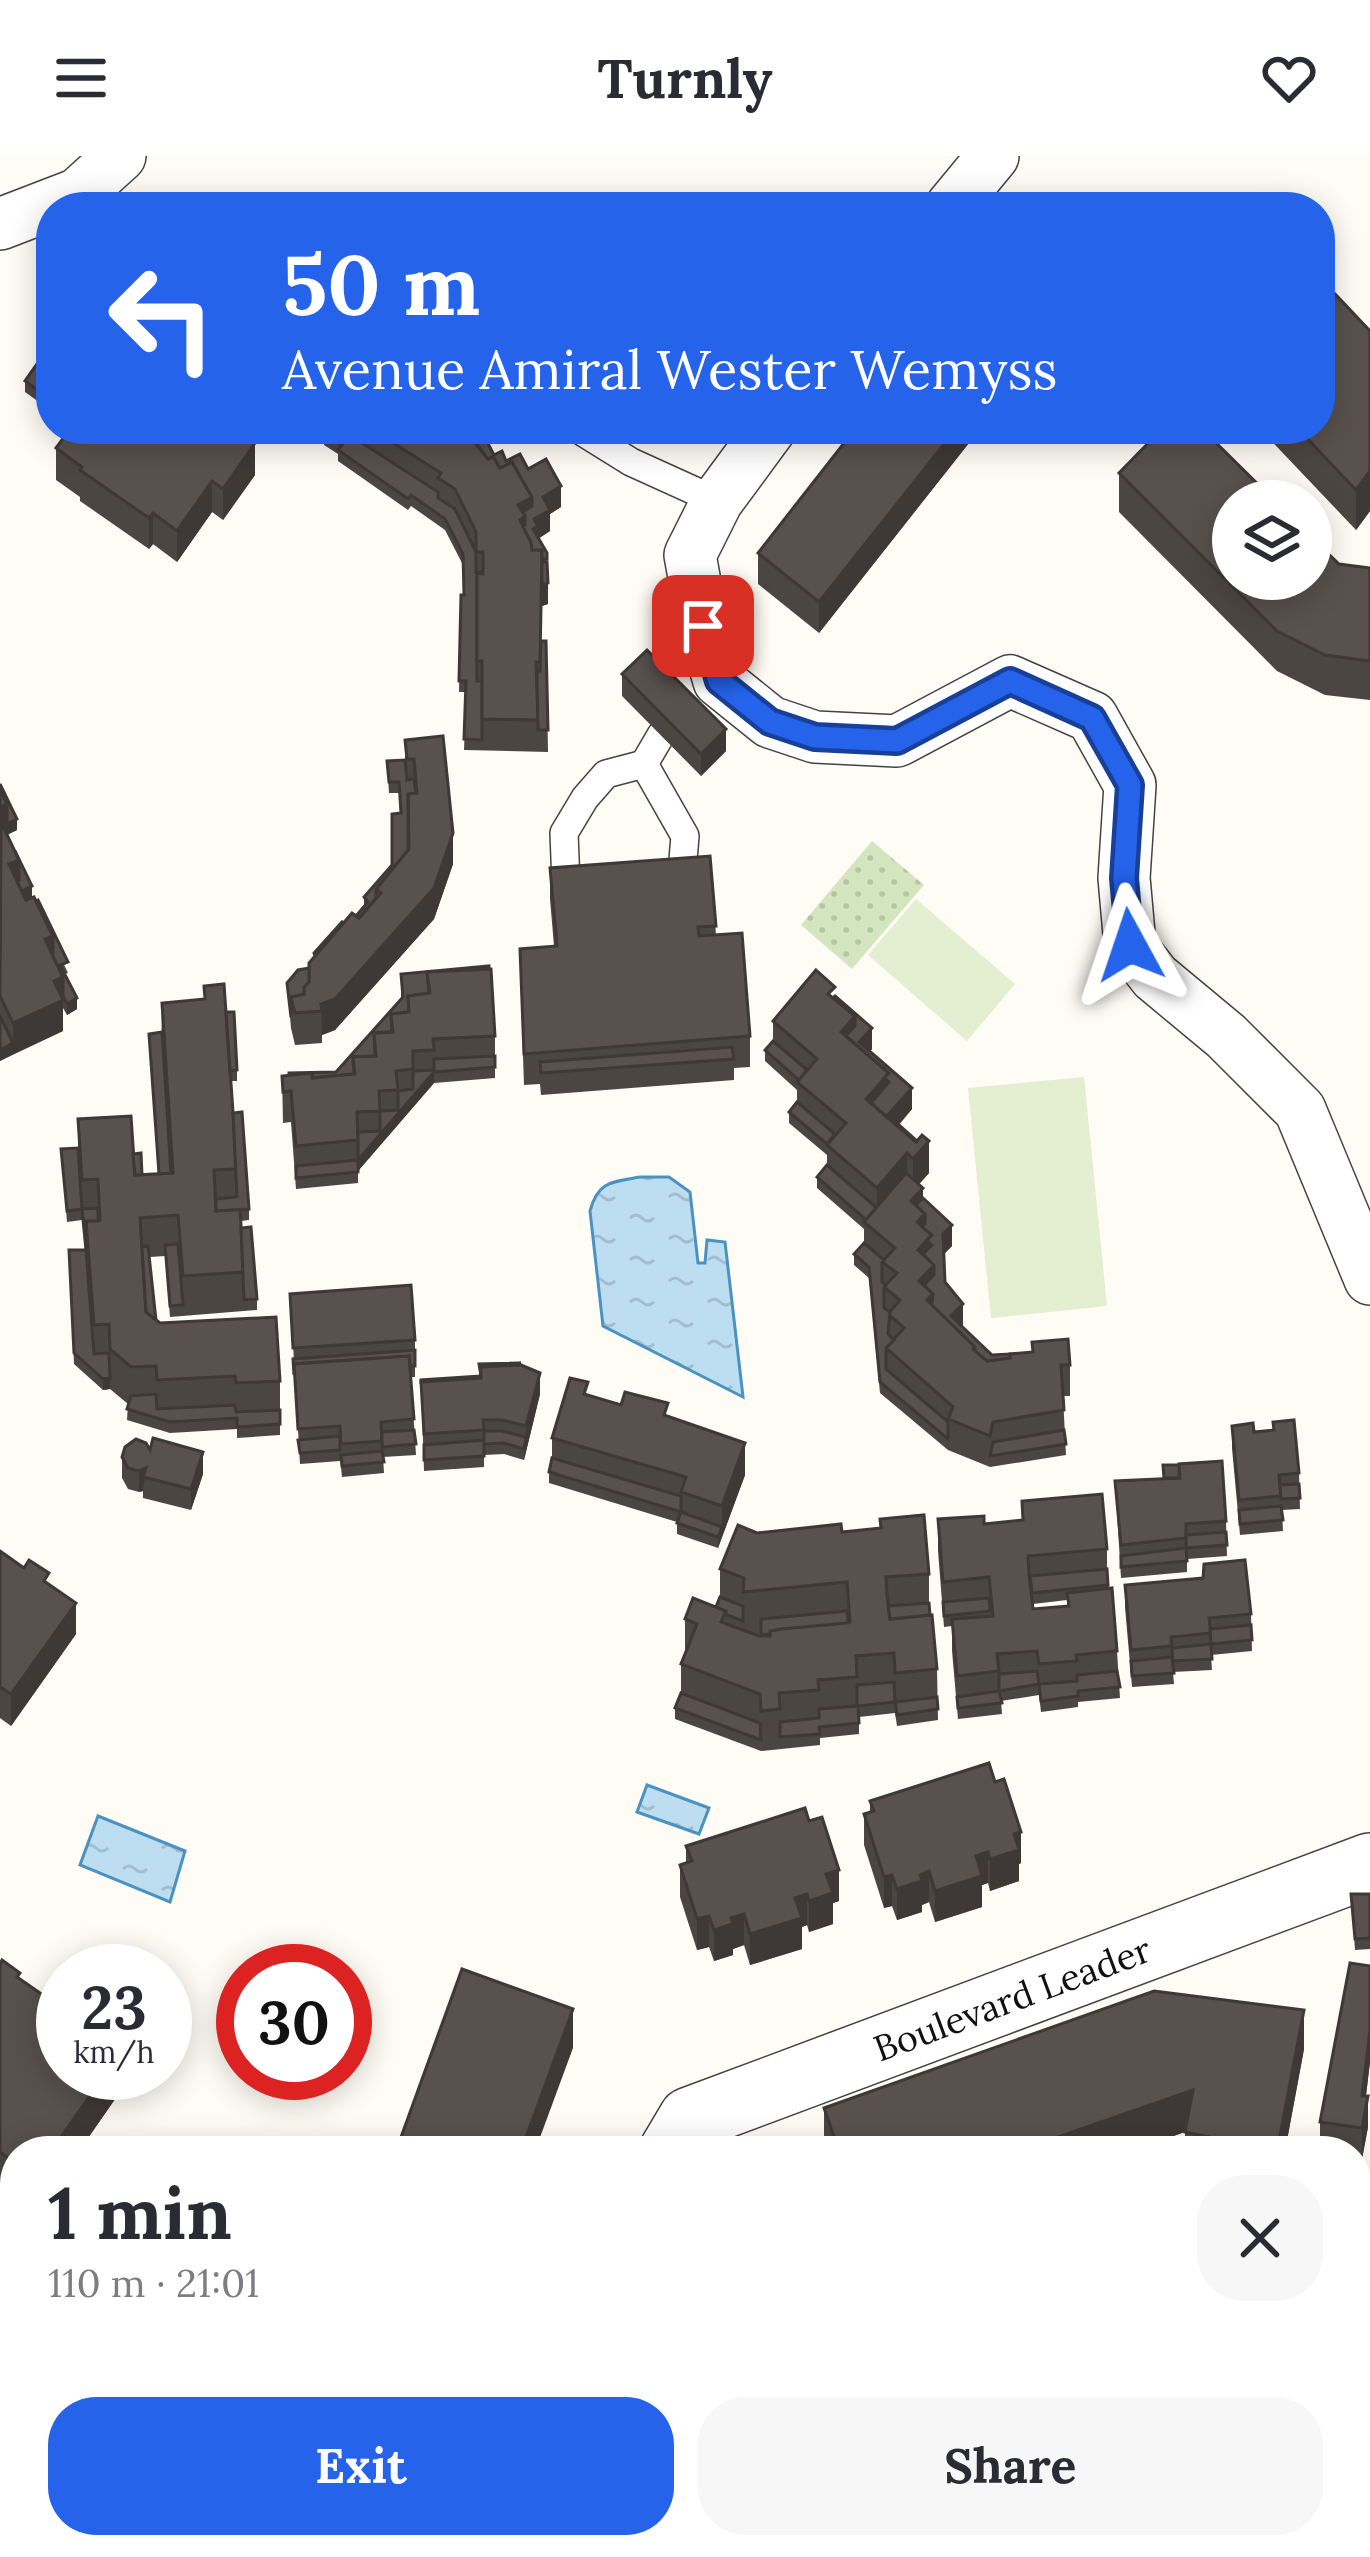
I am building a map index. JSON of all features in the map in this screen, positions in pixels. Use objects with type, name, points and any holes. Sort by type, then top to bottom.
[{"type":"street","points":[[80,192],[120,156]]},
{"type":"street","points":[[963,192],[993,156]]},
{"type":"street","points":[[0,224],[36,210]]},
{"type":"street","points":[[759,444],[717,501],[690,555],[711,688],[770,722],[815,737],[897,741],[1010,681],[1092,718],[1130,785],[1124,878],[1130,945],[1155,977],[1226,1036],[1300,1110],[1370,1279]]},
{"type":"street","name":"Boulevard Leader","points":[[679,2136],[689,2119],[1370,1865]]},
{"type":"lane","points":[[603,444],[717,501]]},
{"type":"lane","points":[[644,764],[685,836],[682,872],[566,884],[564,832],[585,798],[606,774],[644,764],[662,735]]},
{"type":"green space","points":[[872,841],[924,885],[852,969],[801,925]]},
{"type":"green space","points":[[916,899],[1015,984],[967,1041],[868,955]]},
{"type":"green space","points":[[1084,1077],[1107,1306],[991,1318],[968,1088]]},
{"type":"water","points":[[640,1177],[669,1177],[690,1192],[698,1263],[705,1263],[707,1240],[725,1242],[743,1397],[603,1326],[590,1211],[602,1188]]},
{"type":"water","points":[[647,1785],[709,1808],[699,1834],[637,1812]]},
{"type":"water","points":[[98,1816],[185,1851],[170,1902],[80,1865]]},
{"type":"building","points":[[1335,294],[1370,331],[1370,471],[1356,490],[1312,444],[1335,444]]},
{"type":"building","points":[[36,365],[36,389],[25,381]]},
{"type":"building","points":[[59,444],[254,444],[223,489],[212,481],[177,531],[153,513],[149,518],[56,448]]},
{"type":"building","points":[[364,444],[438,492],[438,498],[455,509],[476,552],[476,572],[483,572],[477,573],[482,740],[464,739],[466,681],[459,681],[463,554],[445,519],[338,450],[342,445]]},
{"type":"building","points":[[395,444],[476,444],[500,468],[512,462],[532,497],[518,505],[532,550],[542,550],[538,720],[482,719],[477,573],[483,574],[483,552],[476,552],[476,532],[455,489],[438,478],[441,473]]},
{"type":"building","points":[[476,444],[488,444],[494,455],[502,451],[506,461],[520,454],[528,469],[546,459],[561,486],[543,497],[550,510],[534,519],[538,526],[533,529],[547,559],[542,559],[542,550],[532,550],[523,527],[523,512],[532,506],[532,497],[512,462],[500,468],[493,456],[488,459]]},
{"type":"building","points":[[843,444],[944,444],[819,602],[758,553]]},
{"type":"building","points":[[1147,444],[1217,444],[1254,480],[1212,480],[1212,566],[1119,473]]},
{"type":"building","points":[[1332,557],[1339,564],[1370,568],[1370,661],[1325,655],[1277,631],[1246,600],[1332,600]]},
{"type":"building","points":[[542,562],[547,562],[548,583],[542,585]]},
{"type":"building","points":[[541,641],[546,641],[548,730],[538,730]]},
{"type":"building","points":[[647,650],[726,729],[701,754],[622,674]]},
{"type":"building","points":[[443,736],[453,833],[434,888],[335,999],[321,1004],[322,1011],[295,1013],[291,997],[304,994],[309,963],[352,913],[359,918],[381,893],[376,889],[409,849],[408,794],[417,793],[414,759],[407,759],[405,740]]},
{"type":"building","points":[[405,760],[407,780],[414,779],[416,793],[408,794],[408,850],[359,918],[368,902],[364,897],[392,865],[392,814],[401,813],[399,782],[389,782],[387,761]]},
{"type":"building","points":[[0,784],[17,819],[7,824],[7,804]]},
{"type":"building","points":[[1,822],[19,860],[9,864],[26,900],[34,897],[53,936],[45,939],[63,977],[54,981],[63,1000],[13,1023],[0,996]]},
{"type":"building","points":[[15,851],[32,886],[24,890],[26,900],[17,881]]},
{"type":"building","points":[[710,856],[716,926],[698,927],[699,936],[742,933],[750,1036],[524,1054],[520,949],[557,946],[550,868]]},
{"type":"building","points":[[38,900],[68,962],[60,965],[77,998],[67,1004],[63,977],[53,956],[53,936]]},
{"type":"building","points":[[489,966],[427,972],[429,993],[408,996],[409,1012],[391,1014],[392,1032],[374,1033],[375,1056],[353,1057],[354,1074],[289,1075],[289,1073],[336,1072],[403,997],[401,974]]},
{"type":"building","points":[[309,968],[304,994],[291,997],[291,1017],[287,983],[298,970]]},
{"type":"building","points":[[491,969],[495,1036],[433,1039],[434,1050],[413,1051],[413,1069],[396,1071],[398,1090],[379,1091],[380,1111],[357,1112],[358,1140],[296,1146],[291,1091],[283,1092],[282,1076],[355,1074],[353,1057],[376,1056],[374,1033],[393,1032],[391,1014],[409,1012],[408,996],[430,993],[427,972]]},
{"type":"building","points":[[816,970],[835,987],[828,994],[855,1016],[841,1032],[889,1073],[866,1099],[916,1142],[922,1135],[929,1141],[913,1159],[907,1153],[877,1188],[827,1145],[846,1123],[797,1082],[817,1059],[773,1021]]},
{"type":"building","points":[[224,984],[237,1169],[214,1170],[216,1211],[240,1209],[244,1272],[183,1276],[178,1215],[140,1218],[146,1312],[160,1323],[276,1317],[280,1381],[236,1383],[235,1376],[157,1380],[156,1366],[131,1367],[110,1349],[109,1324],[94,1325],[86,1221],[100,1220],[98,1179],[82,1180],[78,1119],[131,1116],[135,1175],[173,1173],[162,1003],[205,999],[204,986]]},
{"type":"building","points":[[835,996],[872,1028],[859,1042],[912,1088],[888,1115],[916,1142],[871,1103],[889,1082],[884,1078],[889,1073],[846,1036],[855,1026],[855,1016]]},
{"type":"building","points":[[226,1012],[234,1012],[237,1070],[230,1071]]},
{"type":"building","points":[[0,1016],[13,1043],[0,1050]]},
{"type":"building","points":[[162,1032],[171,1173],[159,1174],[149,1034]]},
{"type":"building","points":[[773,1041],[807,1070],[799,1080],[765,1050]]},
{"type":"building","points":[[732,1047],[734,1059],[541,1073],[540,1062]]},
{"type":"building","points":[[495,1056],[495,1067],[434,1072],[358,1160],[358,1132],[380,1131],[380,1111],[398,1110],[398,1091],[413,1089],[413,1071],[434,1070],[434,1059]]},
{"type":"building","points":[[797,1102],[835,1134],[827,1144],[789,1112]]},
{"type":"building","points":[[242,1112],[249,1209],[216,1211],[216,1199],[237,1197],[233,1113]]},
{"type":"building","points":[[78,1148],[82,1209],[67,1211],[61,1149]]},
{"type":"building","points":[[141,1153],[142,1175],[135,1175],[133,1154]]},
{"type":"building","points":[[358,1160],[358,1172],[296,1178],[296,1166]]},
{"type":"building","points":[[827,1165],[877,1208],[866,1220],[817,1177]]},
{"type":"building","points":[[906,1173],[923,1188],[911,1201],[925,1214],[917,1222],[932,1235],[918,1250],[934,1265],[919,1281],[933,1294],[927,1300],[987,1361],[1033,1352],[1032,1342],[1068,1339],[1070,1365],[1061,1365],[1064,1410],[993,1422],[990,1436],[948,1419],[953,1407],[886,1348],[904,1328],[888,1314],[900,1300],[884,1287],[897,1273],[882,1262],[895,1248],[864,1222]]},
{"type":"building","points":[[923,1198],[952,1225],[943,1234],[945,1282],[963,1304],[951,1316],[992,1355],[1010,1354],[1010,1358],[987,1361],[932,1305],[933,1294],[924,1285],[934,1275],[934,1265],[923,1254],[932,1245],[927,1240],[932,1235],[922,1227],[925,1214],[916,1205]]},
{"type":"building","points":[[98,1208],[98,1221],[86,1221],[86,1250],[82,1209]]},
{"type":"building","points":[[251,1227],[257,1299],[244,1300],[241,1228]]},
{"type":"building","points":[[864,1243],[884,1260],[884,1308],[890,1312],[888,1334],[894,1340],[886,1348],[886,1369],[948,1422],[948,1439],[880,1382],[869,1267],[854,1254]]},
{"type":"building","points":[[178,1244],[183,1305],[170,1306],[165,1245]]},
{"type":"building","points":[[148,1246],[156,1320],[146,1312],[142,1247]]},
{"type":"building","points":[[69,1250],[86,1250],[94,1354],[109,1353],[110,1378],[103,1379],[74,1353]]},
{"type":"building","points":[[411,1285],[415,1340],[293,1348],[290,1294]]},
{"type":"building","points":[[415,1350],[415,1366],[410,1366],[409,1356],[294,1364],[294,1375],[293,1359]]},
{"type":"building","points":[[409,1356],[414,1419],[381,1422],[382,1441],[341,1444],[340,1426],[298,1429],[294,1364]]},
{"type":"building","points":[[521,1365],[540,1373],[526,1426],[483,1420],[484,1430],[424,1434],[421,1382],[481,1378],[481,1367]]},
{"type":"building","points":[[481,1378],[421,1382],[421,1380]]},
{"type":"building","points":[[570,1378],[588,1382],[584,1394],[621,1405],[625,1392],[668,1403],[664,1415],[745,1443],[722,1506],[681,1492],[686,1477],[552,1438]]},
{"type":"building","points":[[156,1394],[157,1409],[235,1405],[236,1412],[280,1410],[280,1424],[237,1427],[237,1418],[170,1422],[127,1409],[131,1396]]},
{"type":"building","points":[[1294,1420],[1299,1473],[1279,1475],[1281,1496],[1239,1500],[1232,1426],[1253,1423],[1254,1432],[1274,1430],[1273,1422]]},
{"type":"building","points":[[414,1430],[416,1444],[382,1447],[382,1432]]},
{"type":"building","points":[[1064,1430],[1066,1444],[990,1456],[993,1442]]},
{"type":"building","points":[[484,1431],[526,1437],[524,1449],[484,1444],[484,1456],[424,1460],[424,1445],[484,1440]]},
{"type":"building","points":[[340,1436],[340,1450],[300,1453],[298,1440]]},
{"type":"building","points":[[153,1438],[203,1452],[191,1489],[143,1477],[146,1468],[128,1468],[122,1457],[125,1447],[136,1439],[150,1450]]},
{"type":"building","points":[[382,1451],[384,1462],[342,1466],[341,1455]]},
{"type":"building","points":[[552,1458],[681,1496],[681,1512],[549,1472]]},
{"type":"building","points":[[1222,1461],[1226,1521],[1186,1524],[1186,1538],[1121,1545],[1115,1481],[1180,1478],[1179,1464]]},
{"type":"building","points":[[1163,1465],[1179,1465],[1179,1478],[1164,1478]]},
{"type":"building","points":[[1299,1484],[1300,1498],[1281,1499],[1280,1485]]},
{"type":"building","points":[[1102,1494],[1107,1549],[1028,1556],[1029,1573],[1033,1609],[1069,1606],[1067,1593],[1112,1588],[1117,1651],[1039,1664],[1037,1651],[997,1654],[999,1671],[957,1676],[952,1619],[993,1616],[989,1577],[943,1582],[938,1519],[984,1516],[984,1524],[1023,1520],[1022,1501]]},
{"type":"building","points":[[1281,1506],[1283,1520],[1240,1524],[1239,1510]]},
{"type":"building","points":[[681,1512],[722,1527],[718,1537],[677,1523]]},
{"type":"building","points":[[924,1515],[929,1574],[886,1577],[887,1595],[890,1619],[932,1615],[937,1669],[895,1673],[894,1653],[856,1656],[857,1677],[818,1680],[819,1690],[779,1693],[780,1709],[761,1711],[760,1694],[681,1664],[697,1624],[685,1619],[693,1598],[726,1611],[721,1622],[759,1636],[850,1622],[847,1582],[743,1592],[744,1578],[720,1569],[738,1525],[757,1533],[841,1524],[842,1532],[881,1528],[880,1519]]},
{"type":"building","points":[[1226,1532],[1227,1545],[1186,1548],[1186,1535]]},
{"type":"building","points":[[1186,1548],[1187,1561],[1121,1567],[1121,1556]]},
{"type":"building","points":[[0,1551],[24,1568],[29,1560],[49,1573],[44,1581],[76,1603],[11,1694],[0,1687]]},
{"type":"building","points":[[1245,1560],[1251,1614],[1209,1618],[1211,1633],[1171,1637],[1172,1646],[1131,1650],[1125,1585],[1203,1578],[1204,1564]]},
{"type":"building","points":[[1107,1569],[1108,1585],[1032,1593],[1030,1576]]},
{"type":"building","points":[[720,1597],[743,1606],[743,1621],[716,1607]]},
{"type":"building","points":[[989,1598],[990,1611],[944,1616],[943,1602]]},
{"type":"building","points":[[929,1603],[930,1615],[890,1619],[888,1606]]},
{"type":"building","points":[[847,1611],[848,1623],[761,1635],[761,1619]]},
{"type":"building","points":[[1251,1625],[1252,1640],[1211,1644],[1210,1629]]},
{"type":"building","points":[[1211,1644],[1212,1659],[1173,1661],[1172,1648]]},
{"type":"building","points":[[1172,1657],[1174,1673],[1132,1676],[1131,1661]]},
{"type":"building","points":[[1037,1671],[1039,1684],[999,1691],[999,1674]]},
{"type":"building","points":[[1117,1671],[1120,1687],[1041,1701],[1039,1684]]},
{"type":"building","points":[[894,1682],[895,1702],[858,1706],[859,1723],[819,1727],[820,1734],[780,1737],[780,1722],[819,1718],[819,1709],[857,1706],[857,1685]]},
{"type":"building","points":[[999,1691],[1002,1703],[958,1708],[957,1697]]},
{"type":"building","points":[[681,1693],[760,1723],[761,1740],[675,1708]]},
{"type":"building","points":[[937,1697],[938,1709],[897,1715],[895,1702]]},
{"type":"building","points":[[989,1763],[995,1782],[1004,1779],[1021,1832],[1014,1834],[1019,1850],[990,1859],[988,1852],[976,1856],[982,1876],[935,1891],[929,1871],[920,1875],[922,1881],[897,1889],[892,1875],[884,1877],[864,1814],[874,1811],[870,1801]]},
{"type":"building","points":[[805,1808],[809,1821],[822,1817],[839,1870],[826,1874],[833,1893],[809,1901],[807,1894],[795,1898],[802,1918],[750,1934],[744,1914],[731,1918],[733,1924],[714,1930],[709,1916],[697,1919],[680,1865],[692,1861],[686,1846]]},
{"type":"building","points":[[1351,1894],[1370,1894],[1370,1938],[1355,1939]]},
{"type":"building","points":[[2,1960],[36,1990],[36,2100],[87,2100],[62,2136],[0,2136]]},
{"type":"building","points":[[1350,1963],[1370,1966],[1370,2031],[1362,2096],[1368,2096],[1362,2128],[1320,2122]]},
{"type":"building","points":[[462,1969],[573,2009],[526,2136],[401,2136]]},
{"type":"building","points":[[1154,1991],[1304,2010],[1280,2136],[1185,2132],[1193,2090],[1061,2136],[834,2136],[824,2108]]},
{"type":"route","points":[[703,626],[719,681],[770,722],[815,737],[897,741],[1010,681],[1092,718],[1130,785],[1124,878],[1130,945]]}]
